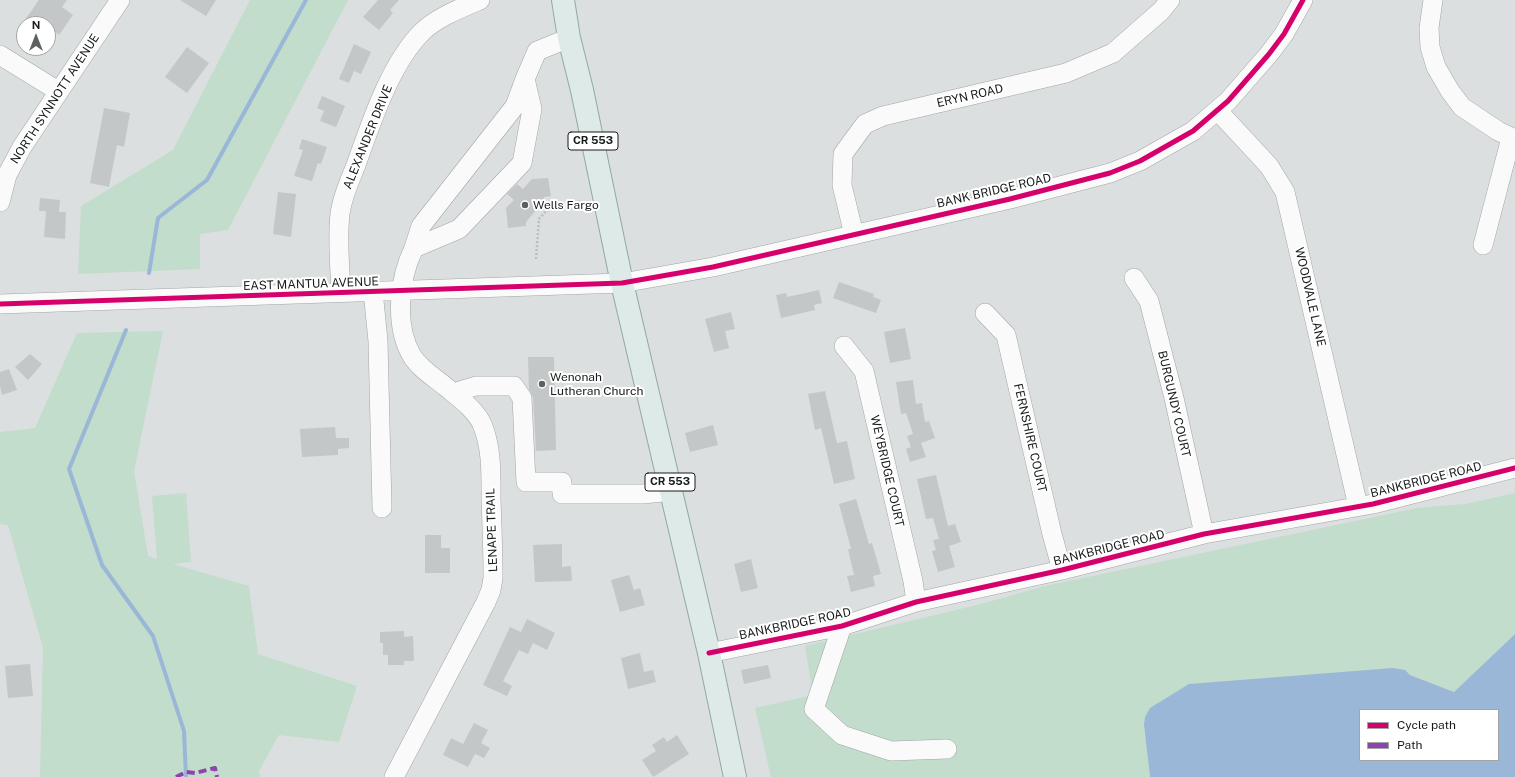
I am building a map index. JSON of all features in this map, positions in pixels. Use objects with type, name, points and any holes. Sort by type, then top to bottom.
[{"type":"main road","name":"CR 553","points":[[563,0],[569,38],[582,90],[622,283],[672,491],[709,653],[735,777]]},
{"type":"street","name":"NORTH SYNNOTT AVENUE","points":[[0,202],[7,175],[22,146],[120,0]]},
{"type":"street","name":"ALEXANDER DRIVE","points":[[341,292],[339,246],[340,213],[373,117],[404,55],[422,32],[456,10],[480,0]]},
{"type":"street","name":"ERYN ROAD","points":[[854,235],[842,185],[843,154],[865,124],[883,116],[1066,73],[1113,53],[1161,11],[1170,0]]},
{"type":"street","name":"BANK BRIDGE ROAD","points":[[622,283],[712,267],[1010,199],[1110,173],[1140,161],[1193,131],[1218,111],[1269,54],[1284,34],[1303,0]]},
{"type":"street","points":[[1433,0],[1429,28],[1430,47],[1436,67],[1450,91],[1462,107],[1513,138],[1483,245]]},
{"type":"street","name":"LENAPE TRAIL","points":[[394,777],[486,602],[492,590],[494,578],[490,456],[486,435],[481,422],[472,410],[417,363],[409,350],[404,334],[401,291],[406,264],[414,248],[421,226],[515,106],[537,51],[569,38]]},
{"type":"street","points":[[0,55],[58,91]]},
{"type":"street","points":[[414,248],[459,229],[522,163],[532,109],[525,79]]},
{"type":"street","name":"WOODVALE LANE","points":[[1218,111],[1269,166],[1285,192],[1358,506]]},
{"type":"street","name":"BURGUNDY COURT","points":[[1134,278],[1149,301],[1174,398],[1204,534]]},
{"type":"street","name":"EAST MANTUA AVENUE","points":[[0,304],[622,283]]},
{"type":"street","points":[[373,291],[378,341],[382,508]]},
{"type":"street","name":"FERNSHIRE COURT","points":[[985,313],[1006,335],[1052,534],[1062,570]]},
{"type":"street","name":"WEYBRIDGE COURT","points":[[844,346],[864,371],[913,581],[916,602]]},
{"type":"street","points":[[453,393],[476,386],[514,386],[522,398],[526,482],[562,482],[562,494],[643,494],[672,491]]},
{"type":"street","name":"BANKBRIDGE ROAD","points":[[709,653],[842,626],[916,602],[1062,570],[1204,534],[1358,506],[1515,468]]},
{"type":"street","points":[[842,626],[814,709],[842,735],[892,751],[947,749]]},
{"type":"path","points":[[536,259],[539,219],[546,211],[581,201]]},
{"type":"green space","points":[[250,0],[348,0],[228,230],[200,234],[200,269],[78,274],[81,206],[173,150]]},
{"type":"green space","points":[[163,331],[134,471],[148,556],[157,559],[152,496],[186,493],[191,562],[173,564],[249,586],[258,654],[357,686],[339,742],[279,735],[259,771],[260,777],[40,777],[43,648],[8,525],[0,524],[0,432],[35,428],[77,333]]},
{"type":"green space","points":[[1515,493],[1515,634],[1454,692],[1393,668],[1144,727],[1150,777],[771,777],[755,708],[813,695],[805,646],[981,604],[1045,586],[1417,508],[1465,504]]},
{"type":"water","points":[[1515,634],[1515,777],[1150,777],[1144,725],[1145,717],[1150,708],[1189,684],[1393,668],[1405,670],[1410,675],[1454,692]]},
{"type":"building","points":[[39,0],[67,0],[62,7],[73,15],[59,35],[56,33],[56,16],[28,16]]},
{"type":"building","points":[[180,0],[216,0],[206,16]]},
{"type":"building","points":[[378,0],[399,0],[390,10],[393,13],[379,30],[363,17]]},
{"type":"building","points":[[354,44],[371,52],[361,74],[354,71],[349,83],[339,79]]},
{"type":"building","points":[[187,47],[209,63],[187,93],[165,77]]},
{"type":"building","points":[[322,96],[345,106],[336,127],[320,121],[324,111],[317,108]]},
{"type":"building","points":[[104,108],[130,113],[124,147],[117,145],[109,187],[90,183]]},
{"type":"building","points":[[302,139],[327,147],[321,164],[318,163],[312,181],[294,176],[303,150],[299,149]]},
{"type":"building","name":"Wells Fargo","points":[[548,178],[551,196],[544,197],[543,202],[526,222],[526,226],[508,228],[506,208],[514,200],[507,194],[517,184],[523,189],[532,179]]},
{"type":"building","points":[[278,192],[296,194],[291,237],[273,234]]},
{"type":"building","points":[[40,198],[60,200],[59,212],[66,212],[65,239],[44,237],[46,211],[39,211]]},
{"type":"building","points":[[839,282],[874,294],[873,297],[881,300],[876,313],[833,298]]},
{"type":"building","points":[[819,290],[822,303],[814,305],[815,310],[781,318],[776,295],[786,293],[787,297]]},
{"type":"building","points":[[731,312],[735,329],[725,331],[729,348],[714,352],[705,319]]},
{"type":"building","points":[[905,328],[911,359],[890,363],[884,332]]},
{"type":"building","points":[[30,354],[42,364],[28,380],[15,367]]},
{"type":"building","name":"Wenonah Lutheran Church","points":[[528,357],[554,357],[556,450],[536,451],[533,397],[529,389]]},
{"type":"building","points":[[9,369],[17,390],[2,395],[0,386],[0,372]]},
{"type":"building","points":[[913,380],[916,404],[922,403],[925,422],[929,421],[935,438],[921,443],[926,457],[910,462],[906,449],[911,447],[907,436],[913,434],[906,413],[901,414],[896,382]]},
{"type":"building","points":[[825,391],[837,443],[847,441],[855,479],[834,484],[821,428],[815,430],[808,394]]},
{"type":"building","points":[[713,425],[718,445],[690,452],[685,433]]},
{"type":"building","points":[[335,427],[336,438],[349,438],[349,448],[338,449],[338,455],[302,457],[300,429]]},
{"type":"building","points":[[936,475],[948,526],[955,524],[961,542],[949,546],[955,567],[938,572],[932,551],[936,550],[933,540],[939,539],[933,518],[926,519],[917,479]]},
{"type":"building","points":[[856,499],[869,544],[872,543],[881,574],[873,576],[875,586],[851,592],[847,576],[854,575],[848,549],[851,549],[839,504]]},
{"type":"building","points":[[425,535],[441,535],[441,548],[450,548],[450,573],[425,573]]},
{"type":"building","points":[[562,544],[562,567],[571,566],[572,581],[535,582],[533,545]]},
{"type":"building","points":[[751,559],[758,588],[741,592],[734,564]]},
{"type":"building","points":[[629,575],[634,590],[640,588],[645,605],[620,612],[611,580]]},
{"type":"building","points":[[527,619],[555,633],[547,650],[533,643],[528,654],[519,650],[503,681],[512,686],[507,696],[483,685],[510,627],[521,632]]},
{"type":"building","points":[[404,631],[404,637],[413,636],[414,661],[404,661],[404,665],[388,665],[388,655],[383,655],[383,643],[380,643],[380,632]]},
{"type":"building","points":[[640,653],[644,672],[653,670],[656,682],[628,689],[621,658]]},
{"type":"building","points":[[30,664],[33,696],[8,698],[5,666]]},
{"type":"building","points":[[768,665],[771,678],[744,684],[741,670]]},
{"type":"building","points":[[474,723],[488,730],[481,743],[490,748],[484,758],[475,754],[468,767],[443,755],[451,738],[463,744]]},
{"type":"building","points":[[677,735],[689,754],[653,777],[642,760],[656,751],[652,745],[664,737],[667,742]]},
{"type":"waterway","points":[[149,273],[158,218],[207,180],[306,0]]},
{"type":"waterway","points":[[126,330],[69,469],[102,565],[153,636],[184,731],[186,777]]},
{"type":"marked path","points":[[176,777],[186,772],[195,773],[215,768],[217,777]]},
{"type":"cycle path","points":[[0,304],[622,283],[713,267],[1010,199],[1110,173],[1140,161],[1193,131],[1228,101],[1269,54],[1284,34],[1303,0]]},
{"type":"cycle path","points":[[709,653],[842,626],[916,602],[1062,570],[1204,534],[1373,504],[1515,468]]},
{"type":"place","name":"Wells Fargo","points":[[525,205]]},
{"type":"place","name":"Wenonah Lutheran Church","points":[[542,384]]}]
